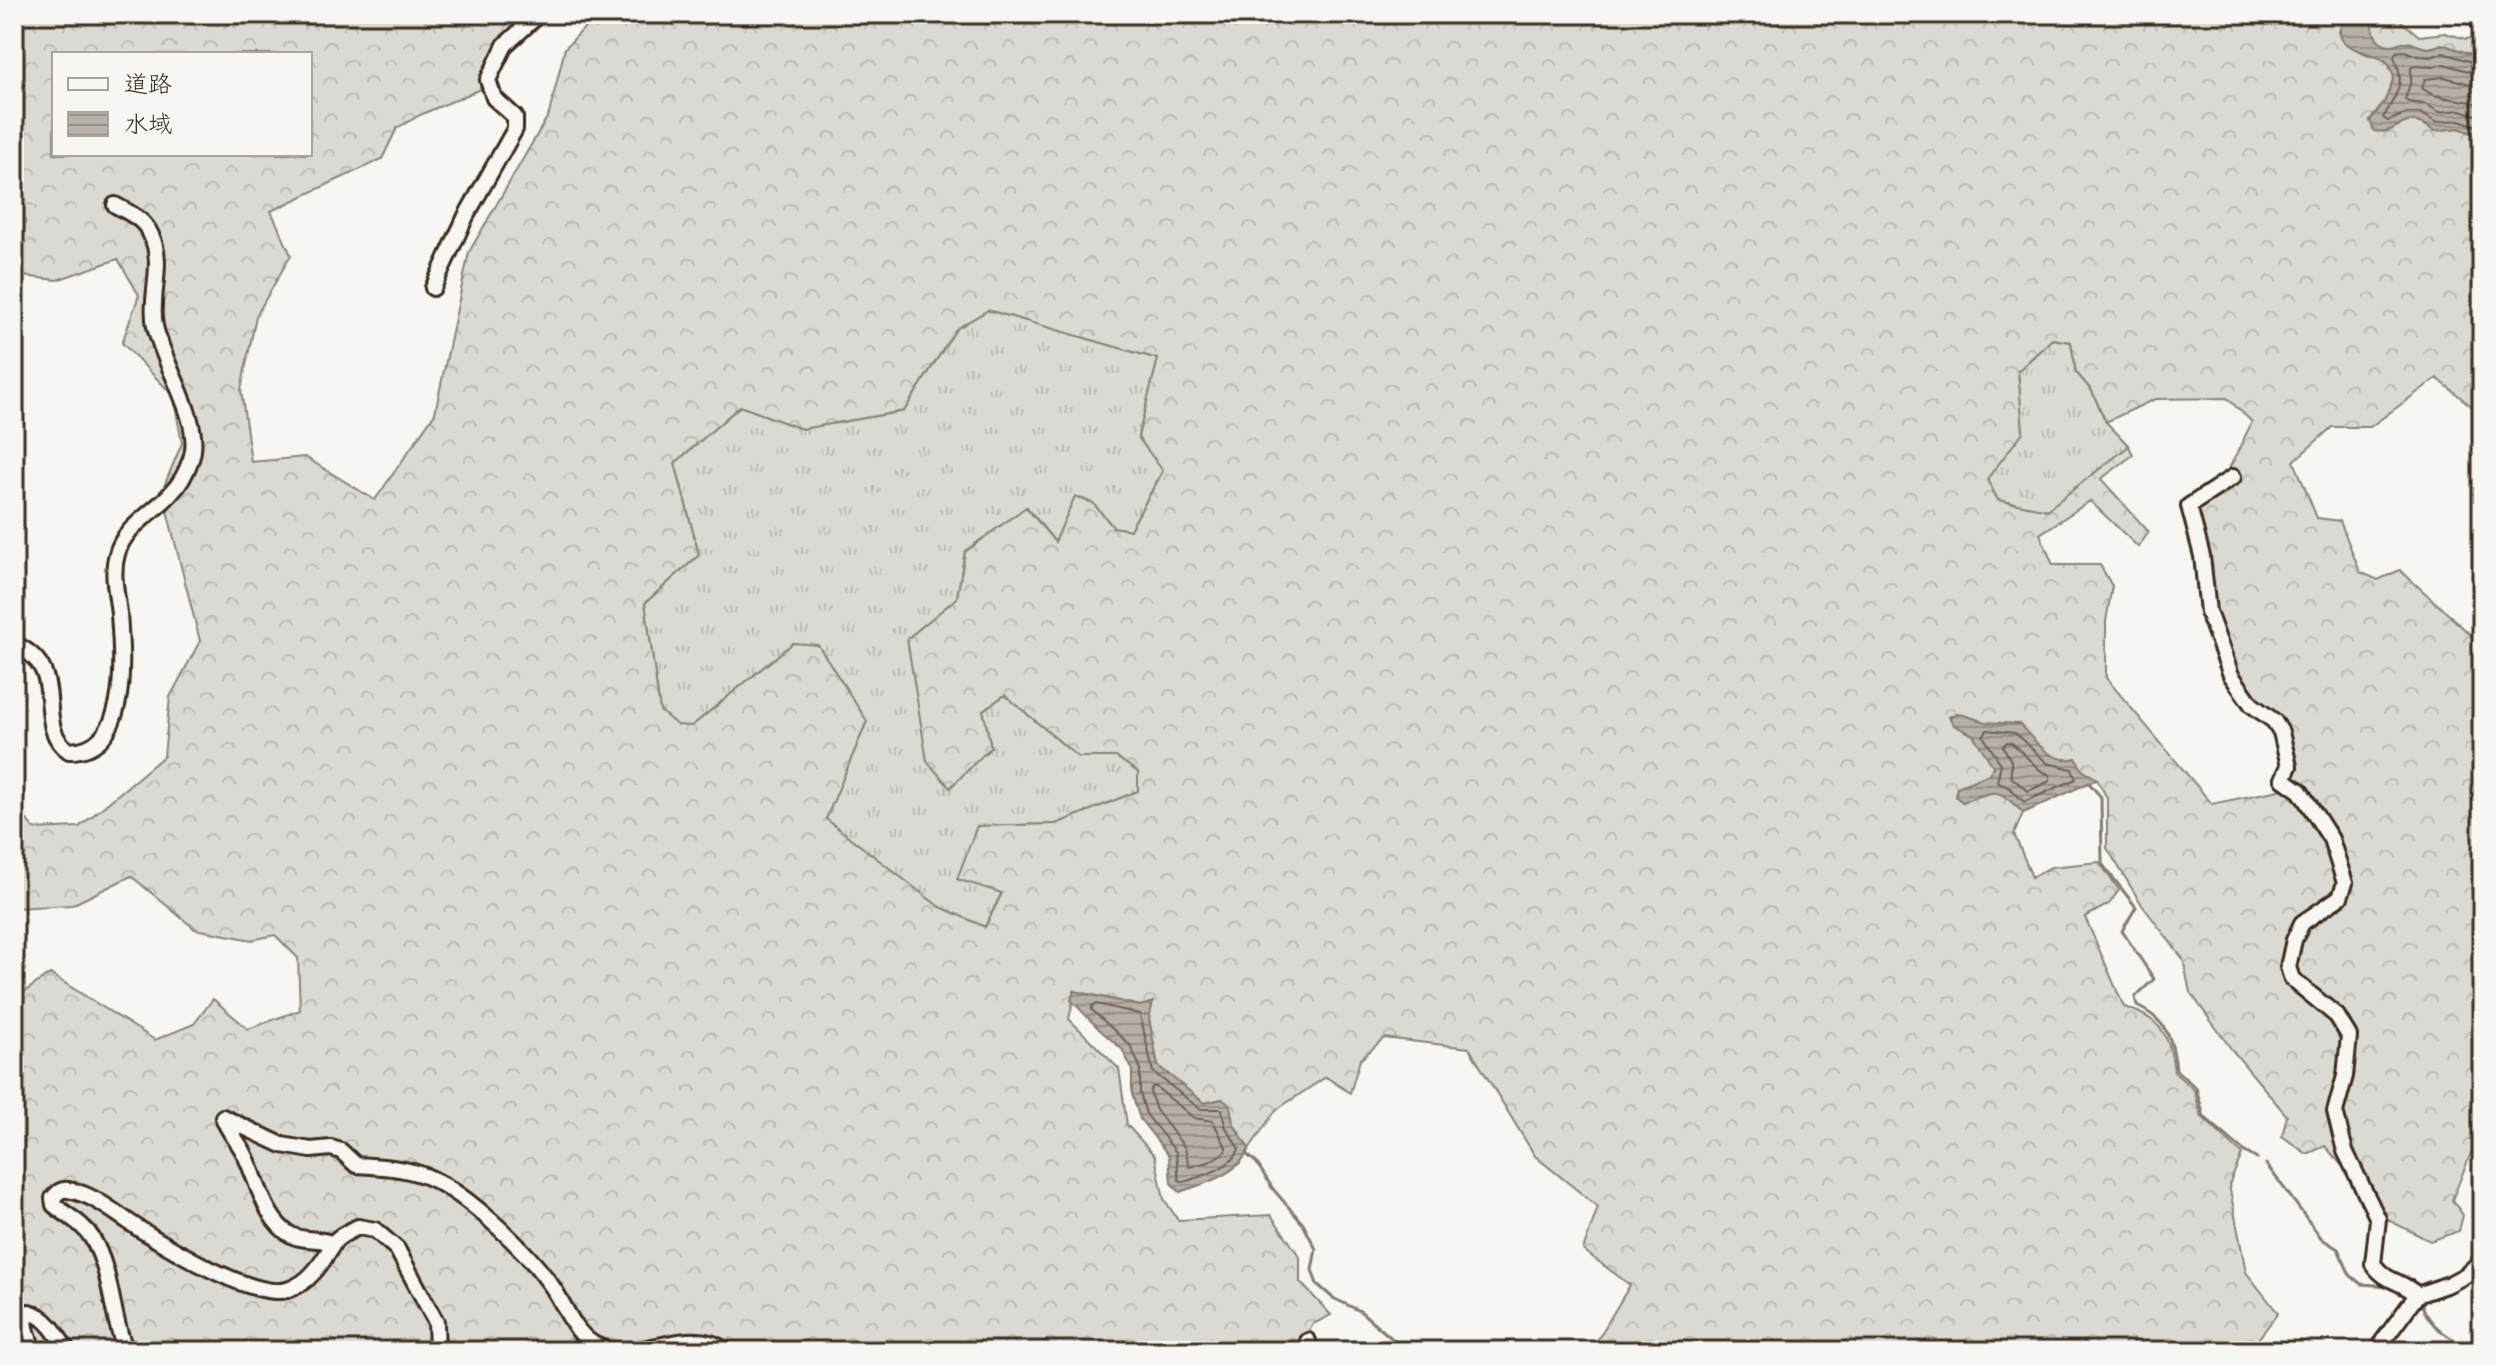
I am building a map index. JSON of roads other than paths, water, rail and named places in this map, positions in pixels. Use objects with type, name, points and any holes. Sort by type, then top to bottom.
[{"type":"highway","points":[[2476,14],[2482,19]]},
{"type":"street","points":[[433,288],[466,216],[515,129],[515,117],[494,98],[488,80],[505,45],[539,14]]},
{"type":"street","points":[[14,644],[23,648],[43,667],[49,685],[51,722],[57,739],[69,751],[94,747],[115,716],[119,694],[120,635],[114,576],[120,543],[173,492],[191,458],[193,429],[188,411],[163,358],[154,324],[156,249],[142,221],[115,205]]},
{"type":"street","points":[[2233,477],[2189,506],[2202,556],[2208,612],[2231,675],[2240,690],[2252,705],[2274,721],[2281,732],[2289,766],[2283,779],[2300,791],[2331,839],[2345,883],[2340,897],[2302,923],[2294,940],[2288,967],[2292,979],[2337,1016],[2349,1036],[2345,1076],[2335,1112],[2345,1151],[2378,1219],[2373,1264],[2384,1278],[2407,1285],[2417,1295]]},
{"type":"street","points":[[333,1244],[303,1239],[288,1233],[278,1224],[262,1200],[244,1152],[223,1117],[282,1145],[311,1150],[331,1148],[341,1151],[356,1165],[390,1166],[443,1185],[518,1246],[556,1292],[564,1309],[583,1334],[600,1347],[620,1350],[696,1340],[720,1346],[726,1351]]},
{"type":"street","points":[[126,1351],[110,1298],[110,1280],[92,1237],[54,1205],[53,1198],[58,1192],[65,1190],[91,1198],[234,1281],[263,1291],[291,1289],[313,1273],[331,1252],[333,1244],[358,1227],[375,1230],[397,1249],[436,1322],[437,1351]]},
{"type":"street","points":[[2379,1351],[2417,1295],[2466,1275],[2482,1260]]},
{"type":"street","points":[[32,1351],[25,1326],[25,1315],[29,1312],[39,1315],[67,1351]]},
{"type":"water","points":[[2345,14],[2371,14],[2374,34],[2384,44],[2409,42],[2429,48],[2441,44],[2482,58],[2482,137],[2459,128],[2434,131],[2415,122],[2391,130],[2374,131],[2370,121],[2385,101],[2394,77],[2384,60],[2353,48],[2342,40],[2340,29]]},
{"type":"water","points":[[1957,713],[1986,722],[2019,724],[2051,755],[2076,758],[2082,770],[2097,779],[2023,813],[2007,798],[1996,793],[1962,802],[1955,796],[1957,787],[1990,774],[1993,766],[1973,735],[1954,725],[1949,717]]},
{"type":"water","points":[[1074,991],[1140,1006],[1153,1002],[1149,1019],[1158,1066],[1204,1103],[1222,1099],[1230,1105],[1233,1123],[1249,1149],[1237,1165],[1220,1177],[1180,1192],[1171,1183],[1169,1156],[1140,1119],[1132,1094],[1132,1069],[1122,1049],[1071,1000]]},
{"type":"waterway","points":[[2089,783],[2101,797],[2102,864],[2136,907],[2122,931],[2154,979],[2135,997],[2137,1006],[2147,1011],[2167,1032],[2176,1070],[2196,1088],[2204,1117],[2257,1159]]},
{"type":"waterway","points":[[1246,1154],[1256,1162],[1273,1189],[1303,1224],[1316,1249],[1312,1270],[1317,1284],[1333,1298],[1360,1311],[1404,1349],[1441,1351]]},
{"type":"waterway","points":[[2266,1164],[2322,1239],[2338,1249],[2350,1275],[2361,1284],[2390,1286]]},
{"type":"waterway","points":[[2421,1302],[2435,1326],[2450,1338],[2476,1351]]}]
